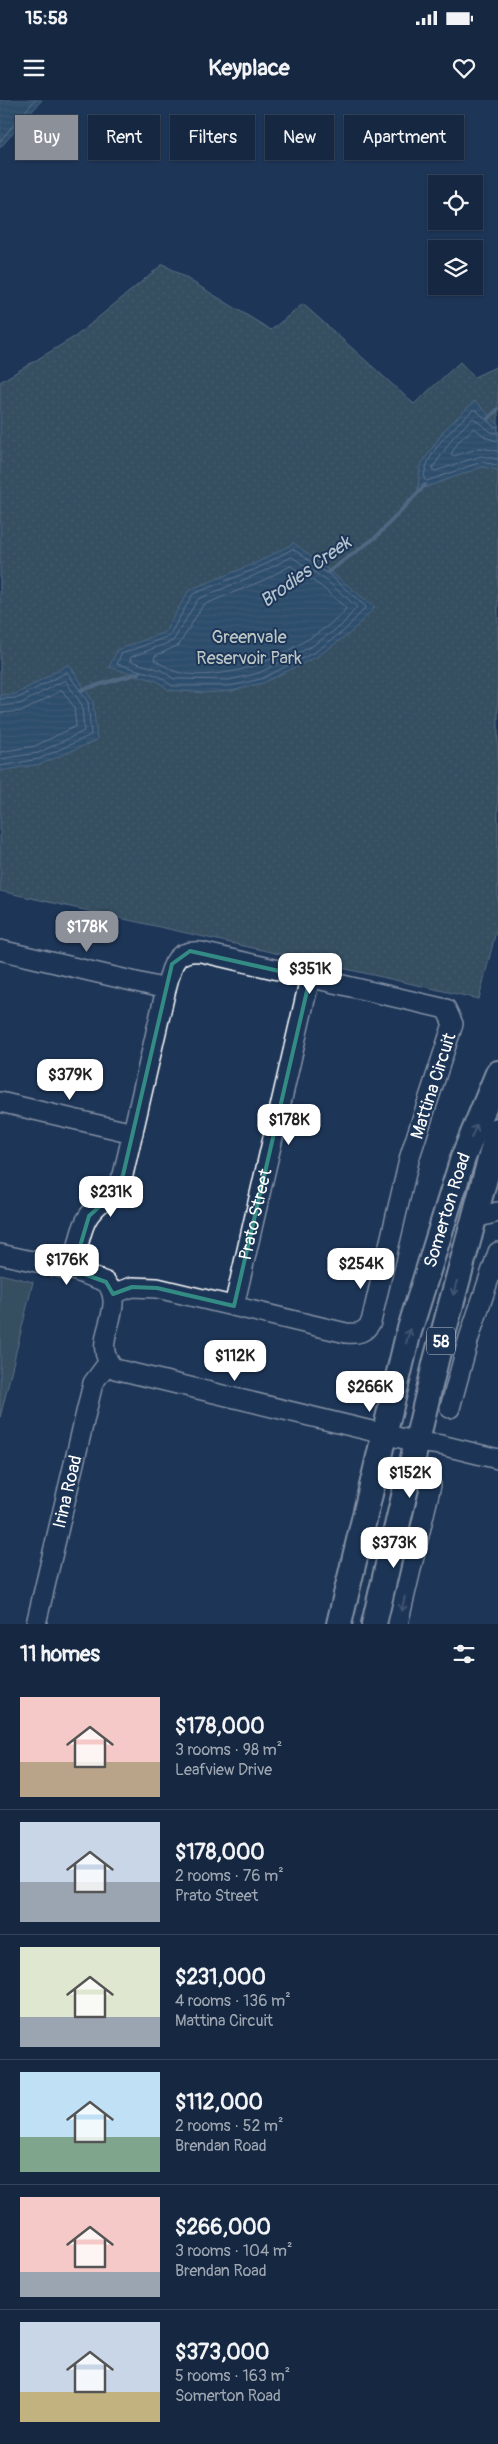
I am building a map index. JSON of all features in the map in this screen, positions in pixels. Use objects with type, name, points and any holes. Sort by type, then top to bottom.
[{"type":"main road","name":"Somerton Road","points":[[340,1624],[408,1335],[463,1158],[496,1082]]},
{"type":"main road","name":"Somerton Road","points":[[374,1624],[417,1442],[498,1130]]},
{"type":"street","points":[[0,950],[166,989]]},
{"type":"street","name":"Mattina Circuit","points":[[73,1270],[83,1229],[89,1216],[118,1186],[133,1133],[172,964],[179,956],[190,951],[446,1009],[453,1024],[410,1156],[371,1322],[366,1330],[355,1334],[346,1333],[157,1288],[132,1287],[113,1294]]},
{"type":"street","name":"Prato Street","points":[[234,1306],[310,978]]},
{"type":"street","points":[[0,1102],[133,1133]]},
{"type":"street","name":"Somerton Road","points":[[475,1218],[498,1212]]},
{"type":"street","points":[[450,1408],[468,1338],[498,1252]]},
{"type":"street","points":[[0,1254],[73,1270],[106,1282],[113,1294],[113,1306],[103,1353],[108,1363],[125,1374],[417,1442],[441,1445],[498,1458]]},
{"type":"street","name":"Irina Road","points":[[36,1624],[93,1383],[108,1363]]},
{"type":"street","points":[[407,1485],[416,1501],[422,1522]]},
{"type":"street","points":[[398,1624],[431,1485]]},
{"type":"highlighted area","points":[[190,951],[310,978],[234,1306],[157,1288],[132,1287],[113,1294],[106,1282],[73,1270],[89,1216],[111,1196],[123,1175],[172,964]]},
{"type":"green space","name":"Greenvale Reservoir Park","points":[[163,264],[271,330],[303,304],[414,404],[460,362],[474,377],[498,366],[498,923],[479,999],[0,891],[0,382],[76,336]]},
{"type":"green space","points":[[0,1274],[33,1282],[0,1418]]},
{"type":"water","points":[[0,100],[42,100],[29,115],[15,115],[15,131],[0,148]]},
{"type":"water","points":[[475,401],[498,424],[498,470],[482,467],[418,490],[420,466],[445,429]]},
{"type":"water","points":[[294,543],[375,607],[349,634],[318,656],[263,683],[231,691],[204,693],[169,690],[157,681],[109,667],[117,650],[165,632],[189,590],[256,563]]},
{"type":"water","points":[[69,664],[93,701],[97,740],[41,764],[0,771],[0,695],[16,694]]},
{"type":"waterway","name":"Brodies Creek","points":[[488,419],[498,409]]},
{"type":"waterway","name":"Brodies Creek","points":[[328,572],[376,537],[425,485]]},
{"type":"waterway","name":"Brodies Creek","points":[[81,690],[139,673]]}]
